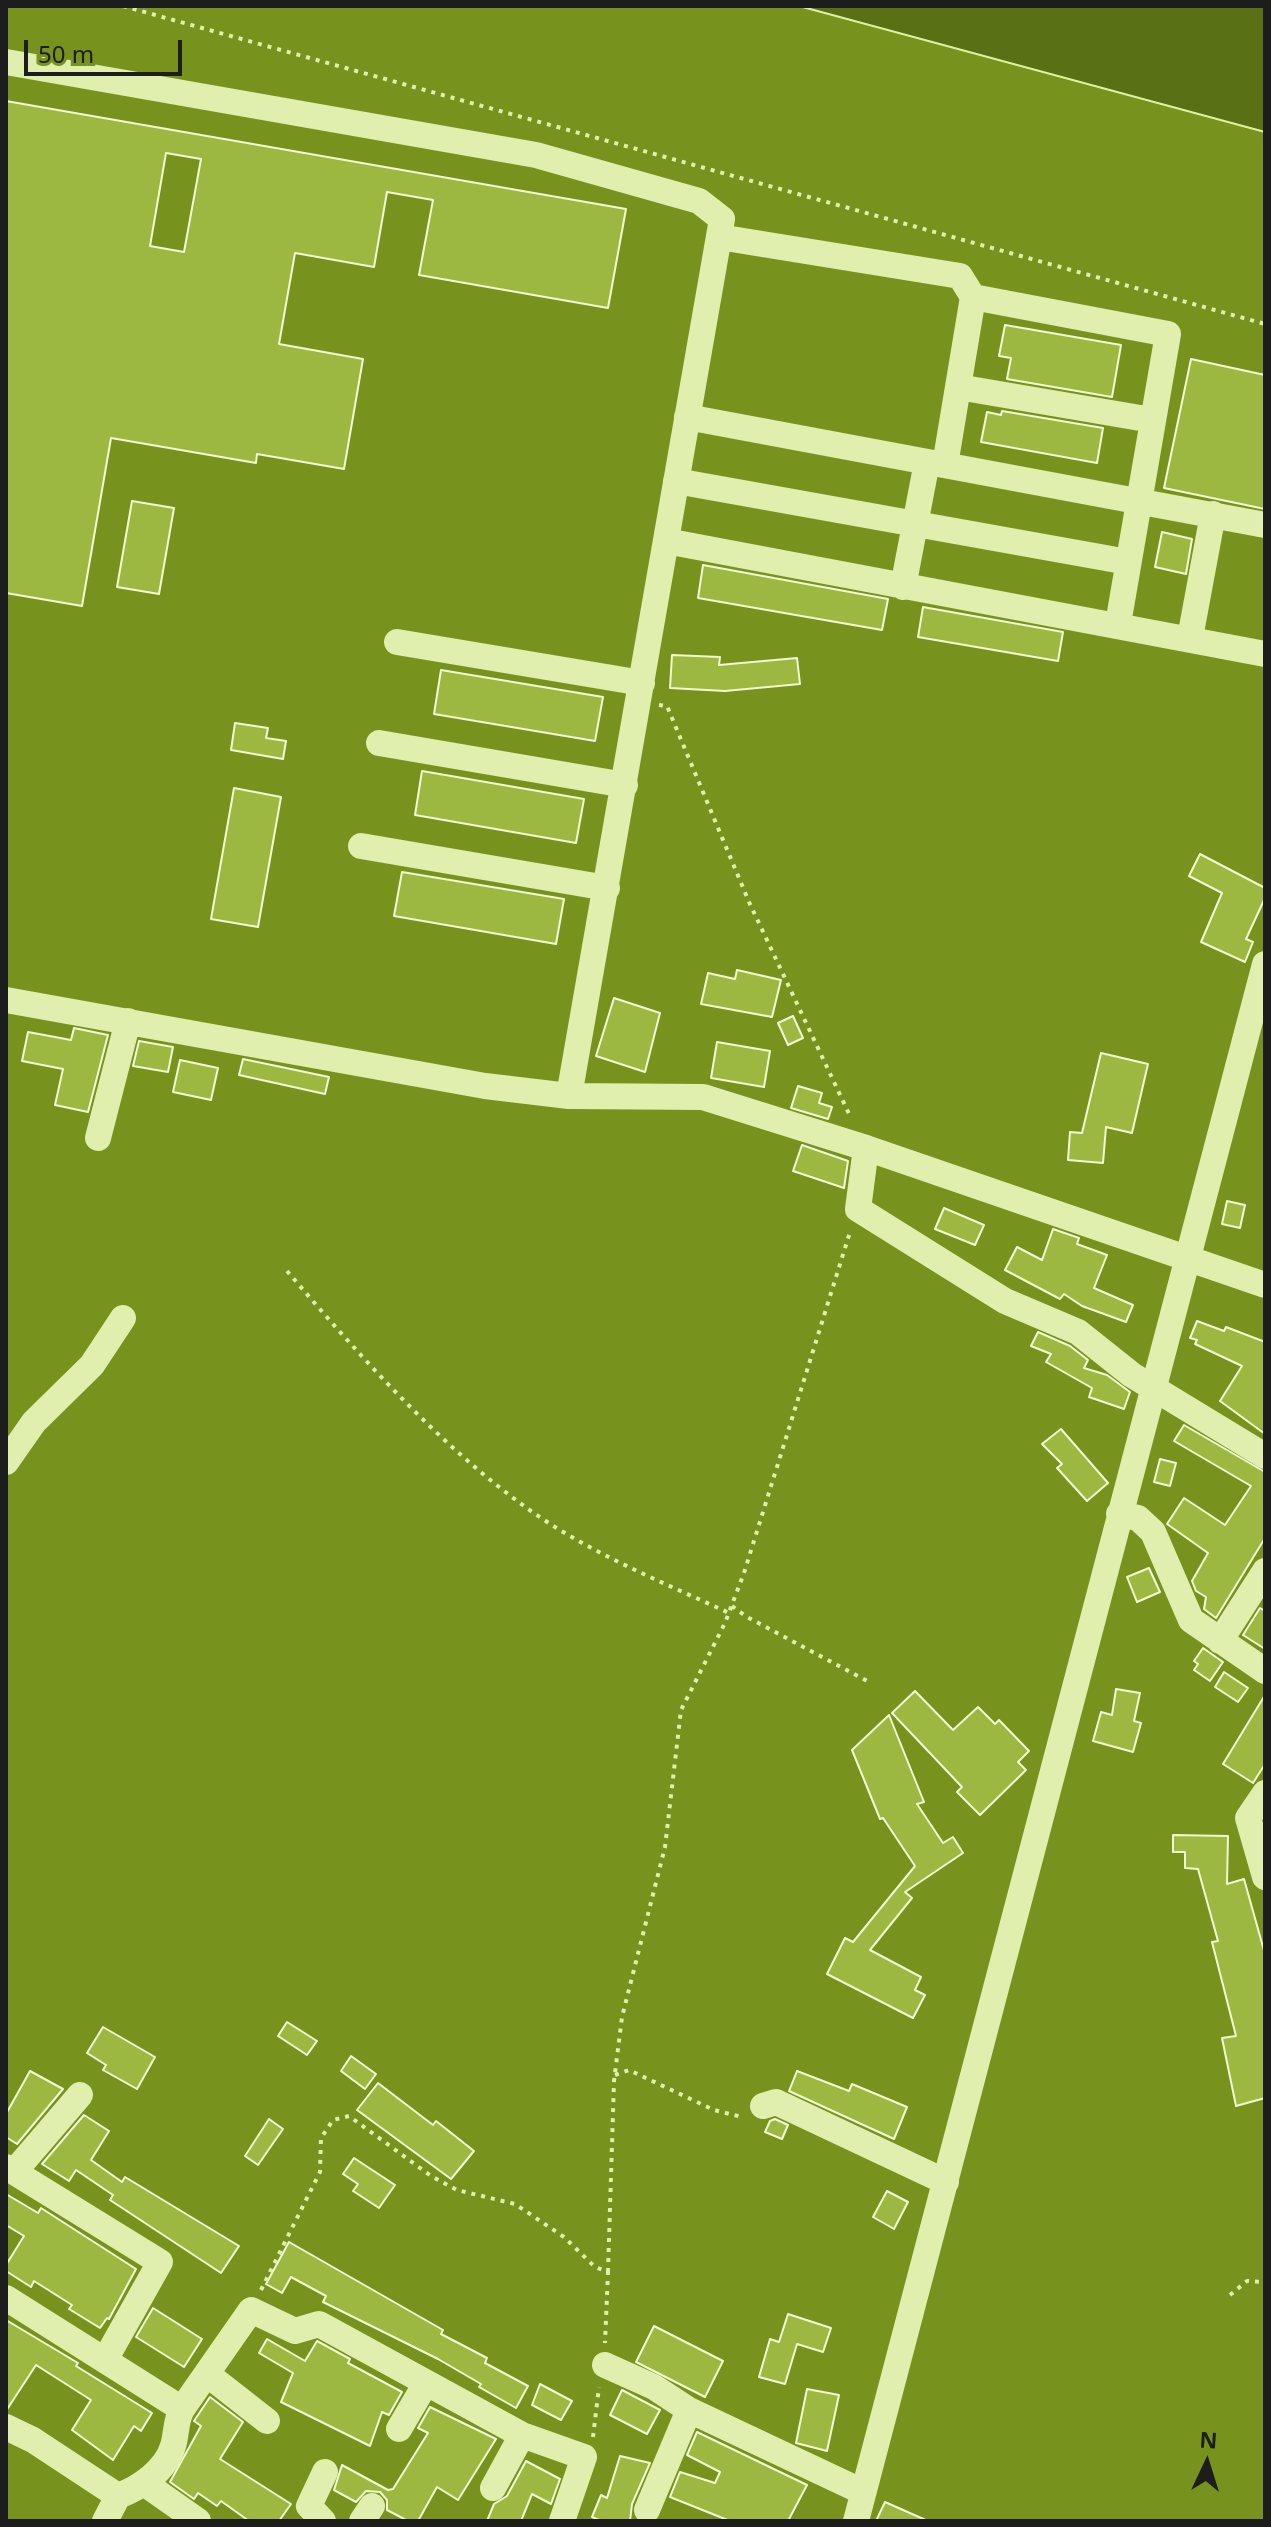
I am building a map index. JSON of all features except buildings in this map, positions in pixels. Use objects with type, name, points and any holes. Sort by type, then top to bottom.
[{"type":"street","points":[[6,62],[536,155],[699,201],[722,219],[569,1096]]},
{"type":"street","points":[[719,237],[960,276],[973,297],[958,387],[916,526],[903,587]]},
{"type":"street","points":[[973,297],[1168,334],[1118,624]]},
{"type":"street","points":[[958,387],[1152,420]]},
{"type":"street","points":[[687,417],[1140,499],[1265,525]]},
{"type":"street","points":[[676,481],[1128,562]]},
{"type":"street","points":[[1190,638],[1213,514]]},
{"type":"street","points":[[666,541],[1265,654]]},
{"type":"street","points":[[397,642],[641,692]]},
{"type":"street","points":[[379,743],[625,785]]},
{"type":"street","points":[[361,846],[607,888]]},
{"type":"street","points":[[856,2521],[1155,1386],[1185,1259],[1265,964]]},
{"type":"street","points":[[6,1000],[485,1086],[569,1096],[703,1097],[858,1146],[1265,1285]]},
{"type":"street","points":[[98,1138],[128,1021]]},
{"type":"street","points":[[858,1146],[858,1209],[1005,1301],[1078,1332],[1132,1375],[1155,1386],[1265,1456]]},
{"type":"street","points":[[6,1462],[34,1422],[92,1365],[123,1318]]},
{"type":"street","points":[[1119,1514],[1138,1518],[1153,1532],[1191,1620],[1265,1671]]},
{"type":"street","points":[[1220,1641],[1265,1571]]},
{"type":"street","points":[[1265,1793],[1248,1818],[1265,1877]]},
{"type":"street","points":[[80,2095],[10,2169],[160,2262],[105,2360]]},
{"type":"street","points":[[763,2106],[776,2102],[946,2182]]},
{"type":"street","points":[[6,2298],[182,2409]]},
{"type":"street","points":[[105,2521],[118,2496],[144,2483],[173,2448],[175,2422],[182,2409],[251,2310],[295,2331],[319,2324],[522,2435],[584,2457],[562,2521]]},
{"type":"street","points":[[605,2365],[654,2387],[689,2410],[863,2492]]},
{"type":"street","points":[[207,2374],[267,2421]]},
{"type":"street","points":[[399,2429],[426,2383]]},
{"type":"street","points":[[647,2510],[689,2410]]},
{"type":"street","points":[[6,2427],[33,2440],[118,2496]]},
{"type":"street","points":[[493,2488],[522,2435]]},
{"type":"street","points":[[323,2521],[309,2506],[325,2472]]},
{"type":"street","points":[[144,2483],[198,2521]]},
{"type":"path","points":[[123,6],[1265,324]]},
{"type":"path","points":[[641,692],[667,706],[749,902],[855,1127],[858,1146]]},
{"type":"path","points":[[584,2457],[594,2435],[596,2394],[605,2365],[615,2075],[622,2017],[665,1847],[681,1710],[732,1606],[858,1209]]},
{"type":"path","points":[[287,1271],[345,1339],[428,1423],[525,1507],[617,1560],[729,1613]]},
{"type":"path","points":[[732,1606],[871,1683]]},
{"type":"path","points":[[615,2075],[629,2070],[714,2110],[744,2118],[763,2106]]},
{"type":"path","points":[[251,2310],[320,2172],[321,2138],[333,2120],[349,2116],[457,2190],[515,2204],[564,2237],[595,2267],[608,2272]]},
{"type":"path","points":[[1230,2295],[1247,2281],[1265,2282]]},
{"type":"shaded area","points":[[799,6],[1265,6],[1265,132]]}]
